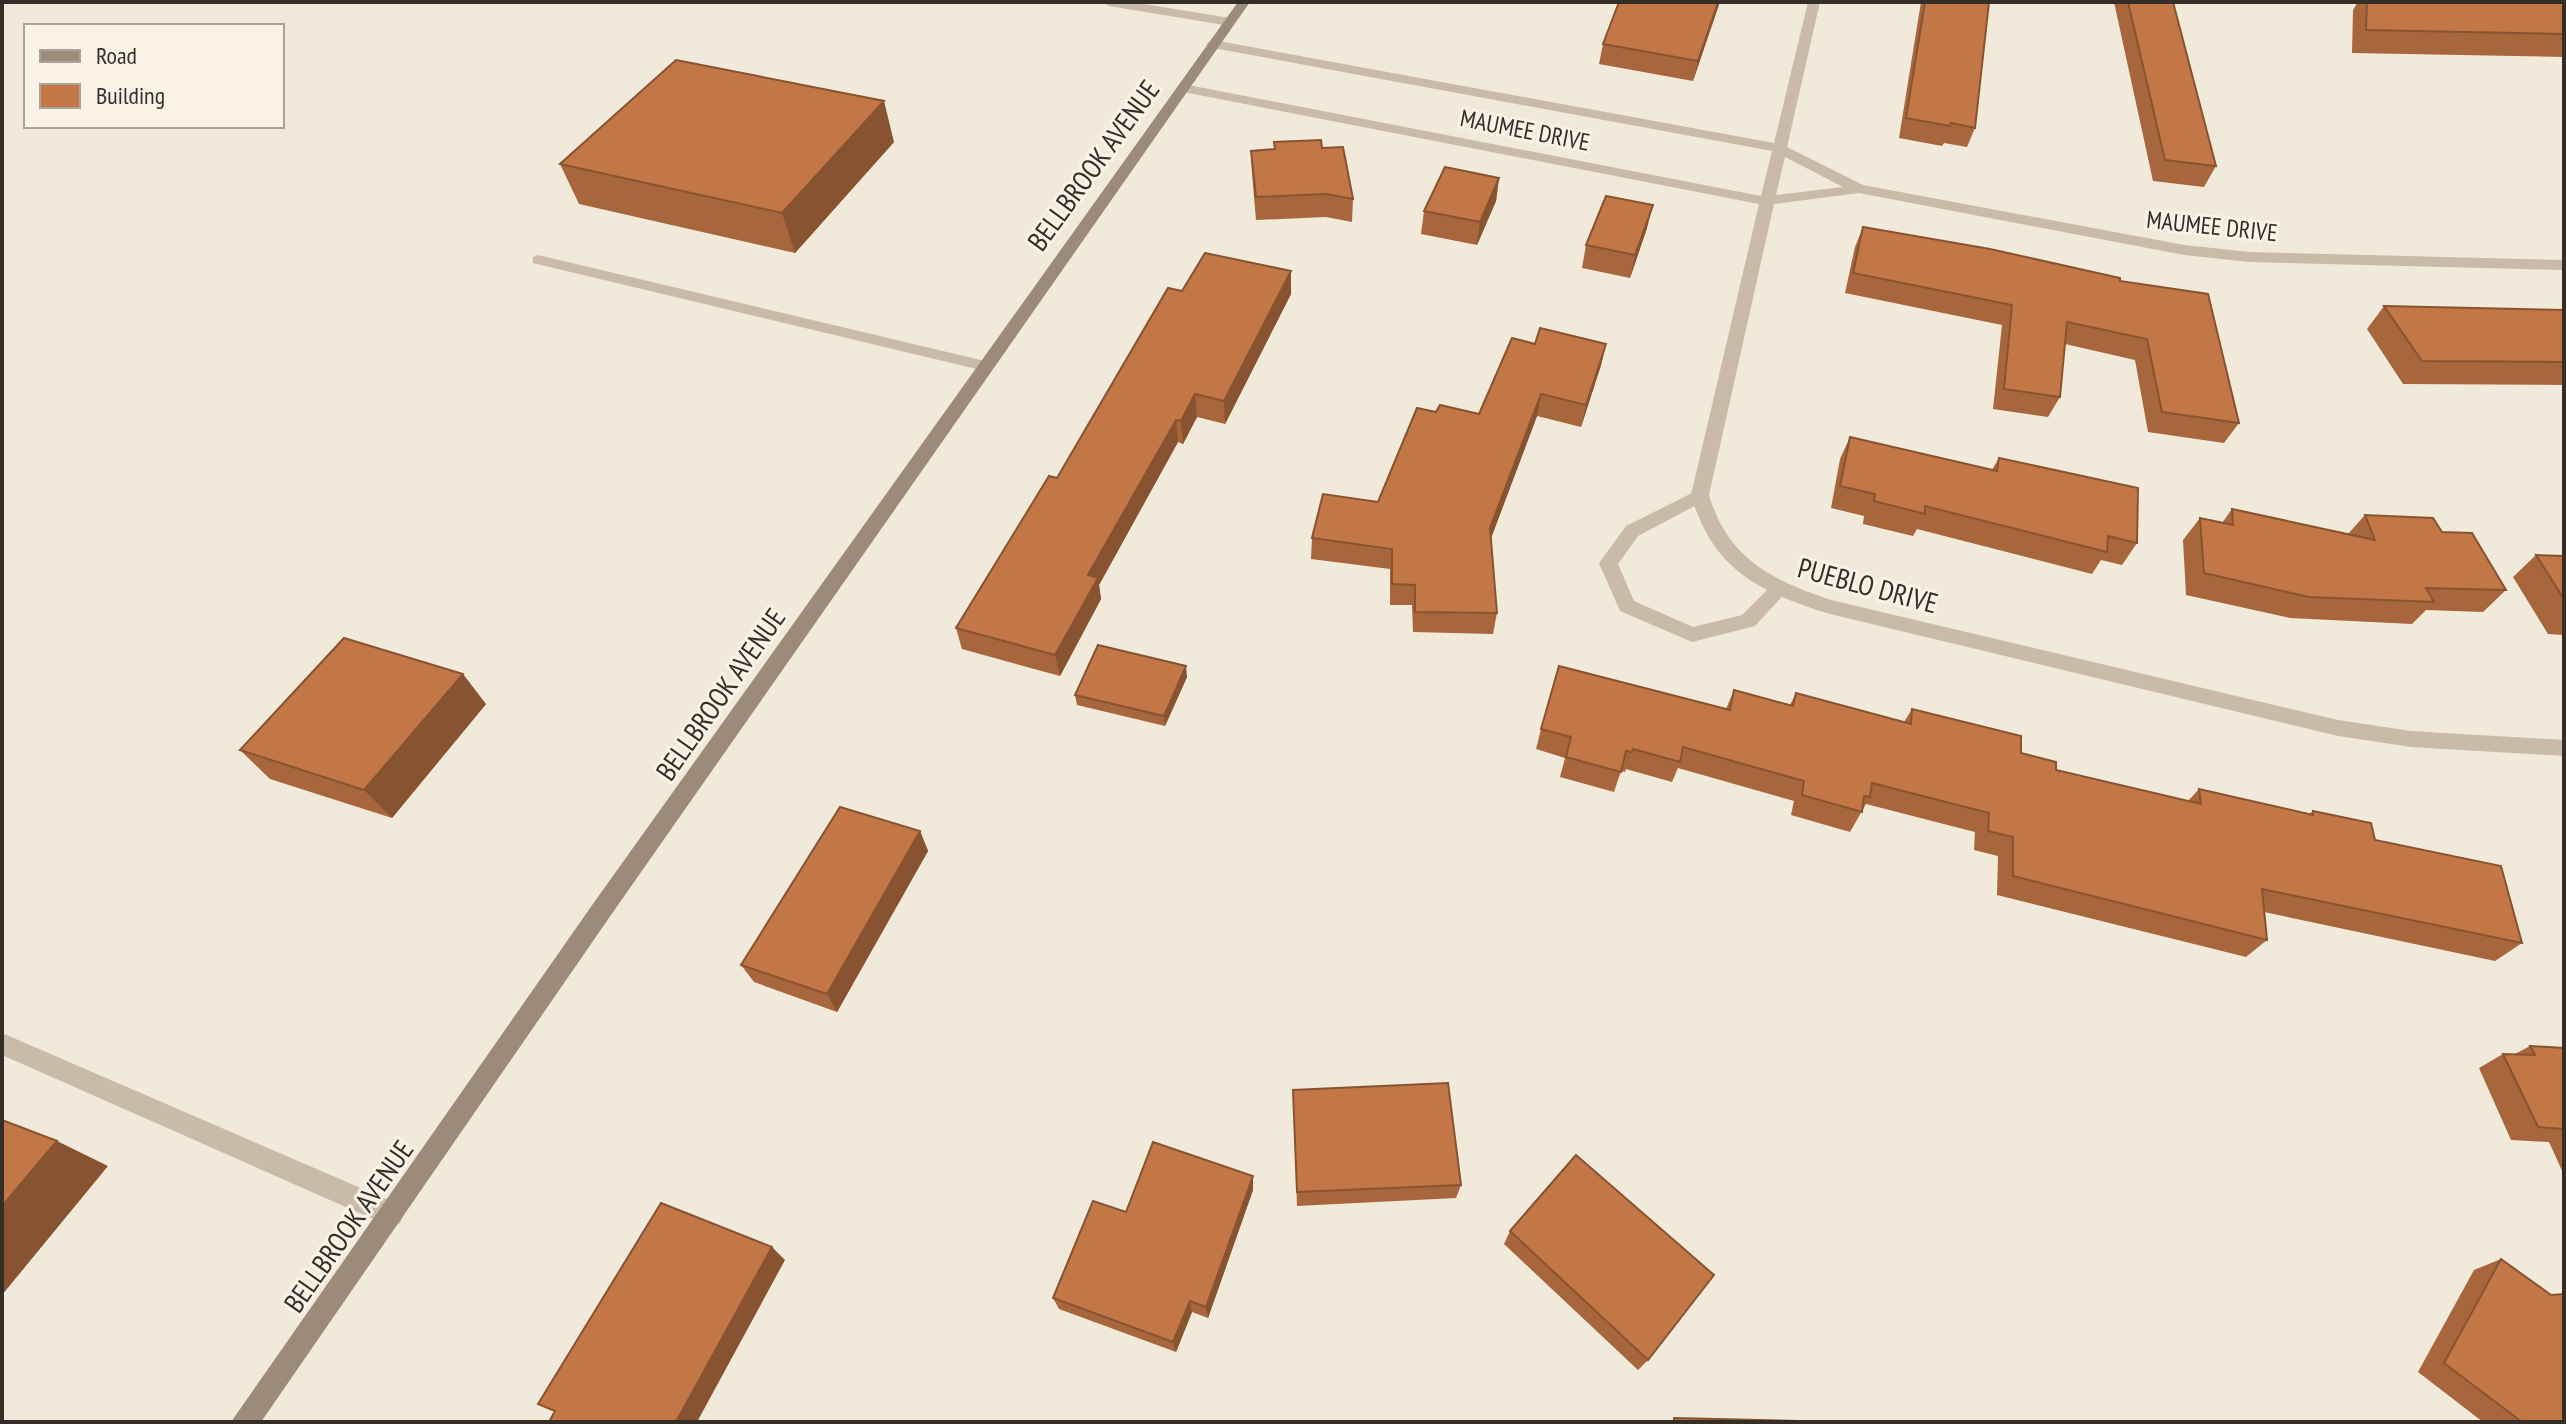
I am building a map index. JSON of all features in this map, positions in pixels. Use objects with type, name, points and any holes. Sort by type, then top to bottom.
[{"type":"street","points":[[1109,2],[1230,22]]},
{"type":"street","name":"BELLBROOK AVENUE","points":[[245,1422],[1244,2]]},
{"type":"street","points":[[1779,590],[1748,621],[1692,635],[1627,606],[1608,563],[1632,531],[1700,495],[1814,2]]},
{"type":"street","name":"MAUMEE DRIVE","points":[[1213,44],[1778,148],[1859,189],[2184,250],[2250,257],[2564,265]]},
{"type":"street","name":"MAUMEE DRIVE","points":[[1183,88],[1766,201],[1859,189]]},
{"type":"street","points":[[538,260],[985,366]]},
{"type":"street","name":"PUEBLO DRIVE","points":[[1700,495],[1708,522],[1748,571],[1779,590],[1830,607],[2338,728],[2411,739],[2564,748]]},
{"type":"street","points":[[2,1044],[391,1214]]},
{"type":"building","points":[[1619,2],[1718,2],[1698,61],[1603,44]]},
{"type":"building","points":[[1925,2],[1989,2],[1975,128],[1906,118]]},
{"type":"building","points":[[2128,2],[2173,2],[2216,166],[2165,160]]},
{"type":"building","points":[[2367,2],[2563,2],[2564,34],[2366,30]]},
{"type":"building","points":[[676,60],[884,101],[782,213],[560,164]]},
{"type":"building","points":[[1321,140],[1322,148],[1343,147],[1353,199],[1326,194],[1256,197],[1251,151],[1275,149],[1274,142]]},
{"type":"building","points":[[1445,167],[1499,178],[1480,222],[1424,211]]},
{"type":"building","points":[[1606,196],[1653,205],[1635,255],[1586,245]]},
{"type":"building","points":[[1863,227],[1990,249],[2120,278],[2120,281],[2208,294],[2239,423],[2162,412],[2147,339],[2067,322],[2060,397],[2004,389],[2012,305],[1853,273]]},
{"type":"building","points":[[1205,253],[1291,271],[1224,401],[1195,394],[1181,421],[1176,420],[1088,575],[1098,578],[1055,655],[956,628],[1049,476],[1057,478],[1168,288],[1182,291]]},
{"type":"building","points":[[2384,306],[2564,310],[2564,362],[2422,361]]},
{"type":"building","points":[[1540,328],[1606,344],[1586,405],[1541,394],[1490,528],[1497,613],[1415,612],[1415,585],[1392,584],[1392,549],[1312,538],[1323,494],[1378,502],[1417,408],[1436,412],[1440,405],[1479,414],[1512,338],[1535,344]]},
{"type":"building","points":[[1850,437],[1997,471],[1999,458],[2138,488],[2137,543],[2108,536],[2107,552],[1925,506],[1925,514],[1874,501],[1875,494],[1840,486]]},
{"type":"building","points":[[2232,509],[2375,540],[2365,515],[2433,518],[2442,532],[2472,533],[2506,590],[2426,588],[2434,602],[2309,597],[2204,573],[2200,518],[2233,525]]},
{"type":"building","points":[[2536,555],[2564,556],[2564,599]]},
{"type":"building","points":[[344,638],[463,674],[364,790],[240,750]]},
{"type":"building","points":[[1098,645],[1186,666],[1164,716],[1075,695]]},
{"type":"building","points":[[1559,666],[1730,710],[1734,690],[1793,706],[1796,693],[1911,724],[1912,709],[2021,736],[2021,753],[2056,762],[2056,770],[2201,804],[2199,789],[2313,815],[2313,811],[2371,823],[2375,840],[2501,866],[2522,943],[2262,889],[2267,940],[2013,876],[2013,837],[1988,831],[1989,813],[1872,783],[1870,797],[1864,796],[1862,812],[1802,795],[1804,781],[1683,747],[1680,762],[1633,749],[1632,752],[1626,751],[1621,772],[1566,757],[1571,737],[1541,729]]},
{"type":"building","points":[[840,807],[920,831],[827,994],[741,965]]},
{"type":"building","points":[[2530,1046],[2564,1048],[2564,1129],[2538,1127],[2503,1054],[2535,1055]]},
{"type":"building","points":[[1448,1083],[1461,1185],[1297,1192],[1293,1090]]},
{"type":"building","points":[[2,1120],[57,1141],[2,1206]]},
{"type":"building","points":[[1153,1142],[1253,1176],[1206,1307],[1190,1301],[1173,1342],[1053,1298],[1093,1201],[1126,1212]]},
{"type":"building","points":[[1576,1155],[1714,1275],[1648,1360],[1510,1231]]},
{"type":"building","points":[[661,1203],[772,1247],[676,1422],[549,1422],[555,1411],[538,1404]]},
{"type":"building","points":[[2501,1259],[2551,1295],[2564,1294],[2564,1422],[2522,1422],[2444,1363]]},
{"type":"building","points":[[1674,1418],[1840,1422],[1674,1422]]}]
